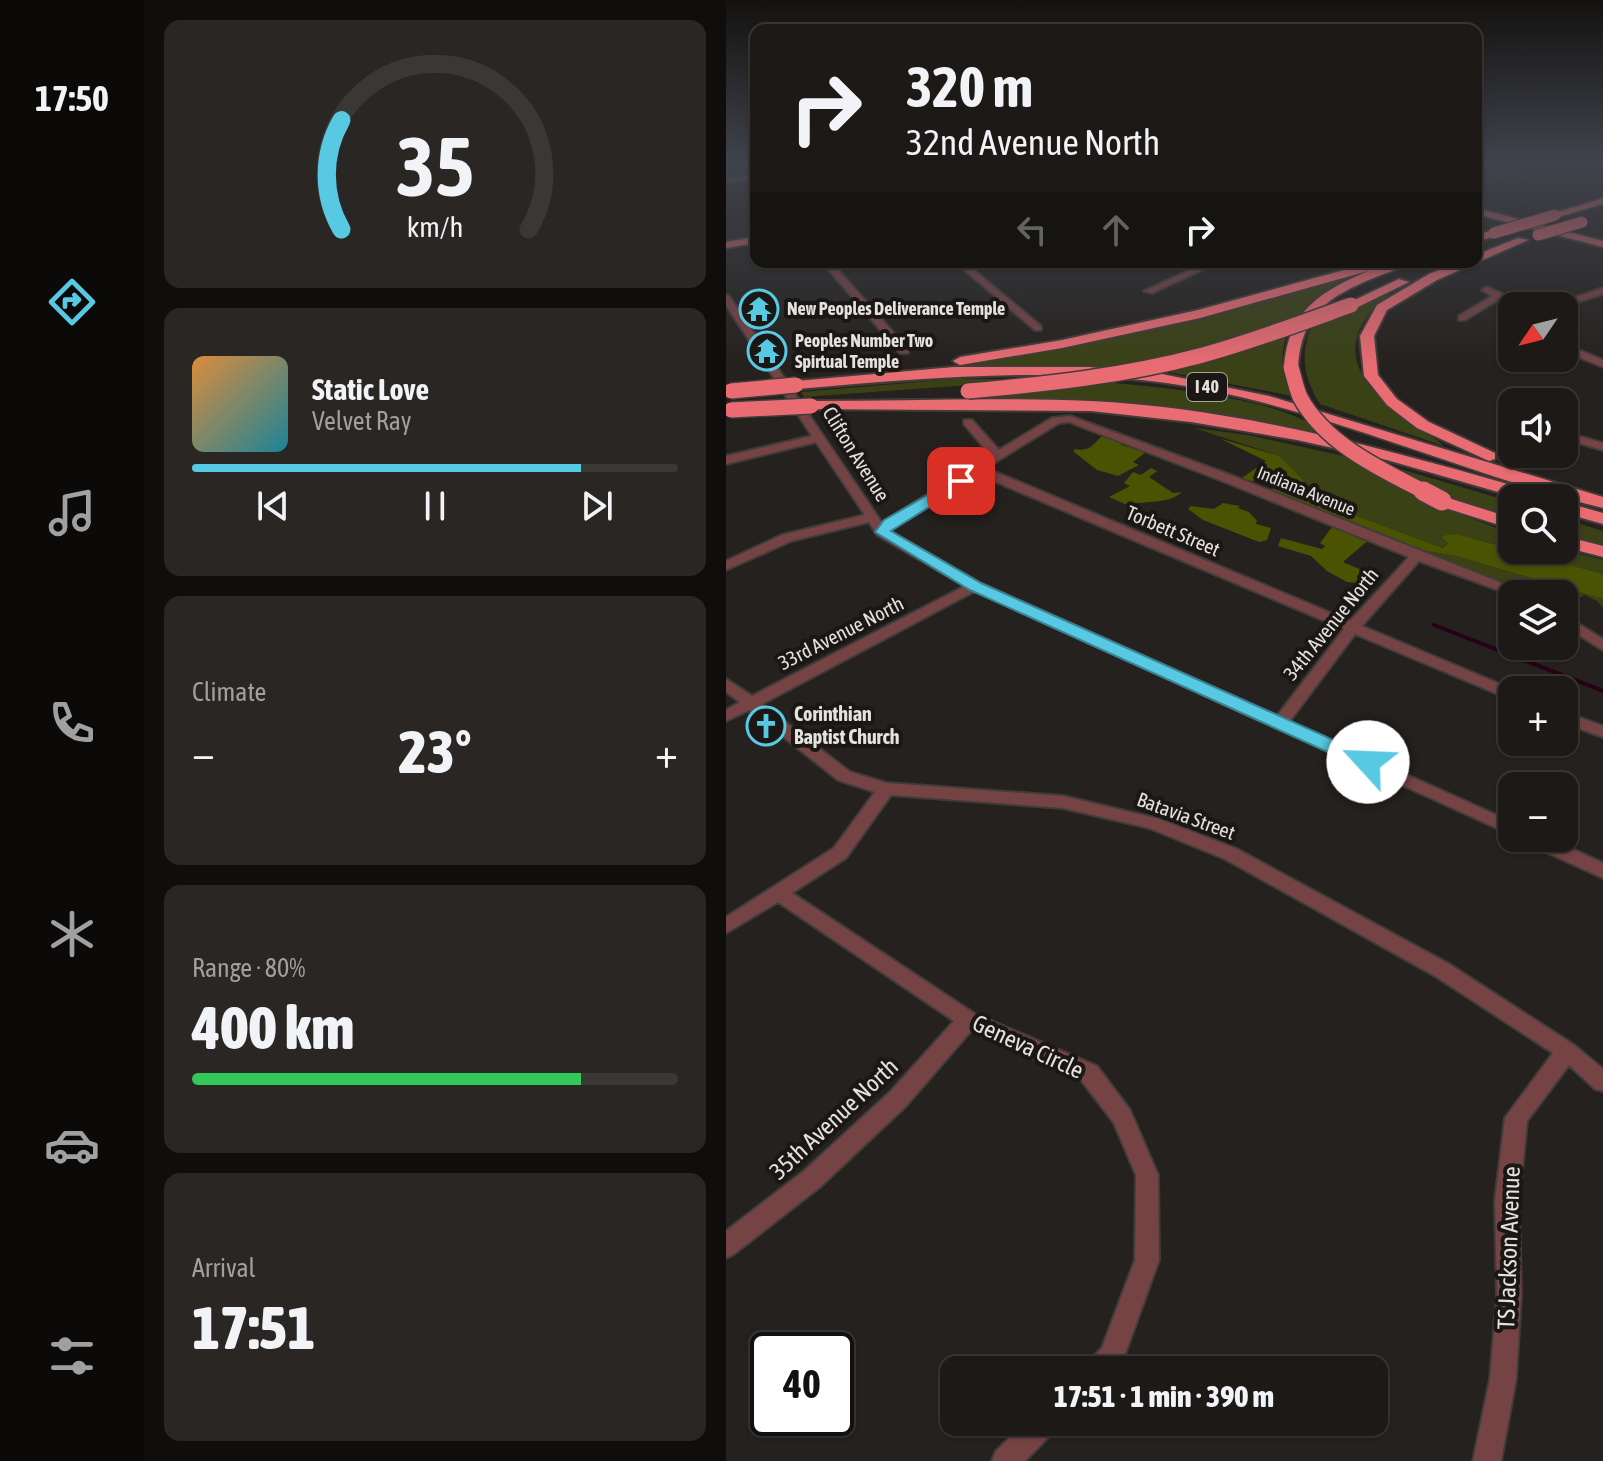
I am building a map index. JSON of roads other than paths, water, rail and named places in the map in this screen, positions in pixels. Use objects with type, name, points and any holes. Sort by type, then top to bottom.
[{"type":"highway","points":[[1482,236],[1504,230]]},
{"type":"highway","points":[[1482,255],[1554,230]]},
{"type":"highway","points":[[796,385],[1062,344],[1200,314],[1365,268]]},
{"type":"highway","points":[[1386,268],[1318,304],[1294,336],[1291,367],[1300,397],[1332,434],[1378,468],[1442,501],[1498,519]]},
{"type":"highway","points":[[812,406],[1046,384],[1150,367],[1230,347],[1353,304],[1441,268]]},
{"type":"highway","points":[[1455,268],[1433,277],[1382,308],[1367,336],[1371,376],[1392,402],[1423,425],[1508,465],[1603,500]]},
{"type":"highway","name":"I 40","points":[[728,391],[954,371],[1089,371],[1162,378],[1264,399],[1603,500]]},
{"type":"highway","name":"I 40","points":[[728,410],[812,406],[1091,406],[1191,417],[1297,435],[1391,456],[1498,487]]},
{"type":"highway","points":[[1578,511],[1603,519]]},
{"type":"highway","points":[[1578,545],[1603,552]]},
{"type":"main road","points":[[1550,230],[1603,244]]},
{"type":"main road","points":[[726,245],[750,241]]},
{"type":"street","points":[[831,268],[904,351]]},
{"type":"street","points":[[966,268],[1038,328]]},
{"type":"street","points":[[1149,291],[1201,268]]},
{"type":"street","points":[[1462,318],[1498,296],[1487,290]]},
{"type":"street","points":[[1578,299],[1603,291]]},
{"type":"street","points":[[1589,295],[1603,300]]},
{"type":"street","name":"Clifton Avenue","points":[[726,298],[882,532],[975,586],[1498,823]]},
{"type":"street","points":[[1578,353],[1603,364]]},
{"type":"street","name":"Indiana Avenue","points":[[998,457],[1056,420],[1076,420],[1498,585]]},
{"type":"street","points":[[882,532],[889,523],[998,457],[968,422]]},
{"type":"street","points":[[726,460],[821,437]]},
{"type":"street","points":[[1578,439],[1603,447]]},
{"type":"street","name":"Torbett Street","points":[[979,470],[1498,689]]},
{"type":"street","points":[[726,566],[787,538],[870,518]]},
{"type":"street","name":"34th Avenue North","points":[[1281,722],[1352,628],[1417,556]]},
{"type":"street","name":"33rd Avenue North","points":[[726,716],[975,586]]},
{"type":"street","points":[[1578,629],[1603,646]]},
{"type":"street","name":"Batavia Street","points":[[726,684],[844,776],[886,789],[1063,802],[1153,823],[1231,854],[1442,970],[1567,1051],[1603,1082]]},
{"type":"street","points":[[1578,722],[1603,732]]},
{"type":"street","points":[[726,926],[840,853],[886,789]]},
{"type":"street","points":[[1562,852],[1603,871]]},
{"type":"street","name":"Geneva Circle","points":[[778,893],[968,1020],[1089,1073],[1122,1117],[1147,1175],[1147,1260],[1112,1356]]},
{"type":"street","name":"35th Avenue North","points":[[726,1246],[812,1179],[898,1099],[968,1020]]},
{"type":"street","name":"TS Jackson Avenue","points":[[1487,1461],[1503,1379],[1509,1296],[1507,1201],[1516,1118],[1567,1051]]},
{"type":"street","points":[[1006,1461],[1031,1436]]},
{"type":"waterway","points":[[1434,625],[1603,691]]},
{"type":"place","name":"New Peoples Deliverance Temple","points":[[759,309]]},
{"type":"place","name":"Peoples Number Two Spirtual Temple","points":[[767,351]]},
{"type":"place","name":"Corinthian Baptist Church","points":[[766,726]]}]
